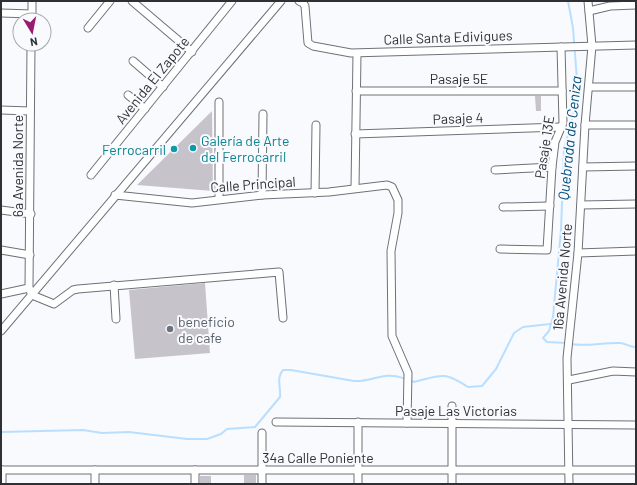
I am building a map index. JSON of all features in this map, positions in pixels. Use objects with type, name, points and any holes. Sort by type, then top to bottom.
[{"type":"street","points":[[32,1],[32,12]]},
{"type":"street","points":[[88,28],[110,1]]},
{"type":"street","points":[[132,1],[192,52]]},
{"type":"street","name":"Avenida El Zapote","points":[[91,175],[232,1]]},
{"type":"street","points":[[1,331],[30,292],[281,1]]},
{"type":"street","name":"Calle Santa Edivigues","points":[[299,1],[305,6],[308,43],[313,46],[357,54],[636,45]]},
{"type":"street","name":"16a Avenida Norte","points":[[569,484],[568,352],[578,253],[585,125],[592,46],[588,1]]},
{"type":"street","points":[[589,11],[610,6],[636,5]]},
{"type":"street","points":[[1,13],[12,14]]},
{"type":"street","name":"Pasaje 13E","points":[[500,249],[547,250],[555,142],[563,123],[561,47]]},
{"type":"street","name":"6a Avenida Norte","points":[[30,292],[31,52]]},
{"type":"street","points":[[355,188],[357,54]]},
{"type":"street","points":[[133,61],[163,87]]},
{"type":"street","points":[[589,87],[636,87]]},
{"type":"street","name":"Pasaje 5E","points":[[356,91],[562,91]]},
{"type":"street","points":[[128,95],[145,110]]},
{"type":"street","points":[[219,102],[219,199]]},
{"type":"street","points":[[1,110],[30,111]]},
{"type":"street","points":[[262,114],[262,195]]},
{"type":"street","points":[[315,193],[316,125]]},
{"type":"street","points":[[585,125],[636,125]]},
{"type":"street","name":"Pasaje 4","points":[[355,134],[561,128]]},
{"type":"street","points":[[583,167],[636,166]]},
{"type":"street","points":[[495,170],[552,167]]},
{"type":"street","name":"Calle Principal","points":[[115,195],[192,203],[262,195],[315,193],[387,185],[392,187],[398,200],[398,213],[391,251],[392,336],[408,373],[407,423]]},
{"type":"street","points":[[580,205],[636,204]]},
{"type":"street","points":[[503,207],[550,206]]},
{"type":"street","points":[[1,210],[31,214]]},
{"type":"street","points":[[1,250],[30,255]]},
{"type":"street","points":[[578,253],[636,251]]},
{"type":"street","points":[[1,294],[30,292],[54,304],[75,290],[114,285],[279,272],[283,318]]},
{"type":"street","points":[[114,285],[116,319]]},
{"type":"street","points":[[569,380],[613,371],[636,372]]},
{"type":"street","points":[[452,406],[452,484]]},
{"type":"street","name":"Pasaje Las Victorias","points":[[276,422],[636,425]]},
{"type":"street","points":[[358,422],[358,484]]},
{"type":"street","points":[[262,433],[262,484]]},
{"type":"street","points":[[1,470],[2,484]]},
{"type":"street","name":"34a Calle Poniente","points":[[1,470],[636,470]]},
{"type":"street","points":[[95,470],[95,484]]},
{"type":"street","points":[[195,470],[195,484]]},
{"type":"building","points":[[535,96],[541,96],[541,111],[536,111]]},
{"type":"building","name":"Galería de Arte del Ferrocarril","points":[[212,111],[213,191],[137,185]]},
{"type":"building","name":"beneficio de cafe","points":[[205,283],[210,353],[135,359],[129,290]]},
{"type":"building","points":[[244,475],[256,475],[256,484],[244,484]]},
{"type":"building","points":[[200,476],[211,476],[211,484],[200,484]]},
{"type":"waterway","name":"Quebrada de Ceniza","points":[[567,343],[547,342],[543,338],[549,331],[553,317],[561,230],[564,149],[573,116],[577,80],[573,28],[568,1]]},
{"type":"waterway","points":[[410,380],[414,382],[442,376],[453,378],[468,387],[482,386],[496,369],[514,333],[523,327],[550,324]]},
{"type":"waterway","points":[[571,344],[583,345],[621,343],[636,347]]},
{"type":"waterway","points":[[1,432],[83,430],[102,433],[129,432],[187,439],[207,439],[221,434],[227,429],[255,427],[280,397],[279,379],[283,370],[291,370],[354,381],[368,380],[385,376],[406,379]]},
{"type":"place","name":"Galería de Arte del Ferrocarril","points":[[193,148]]},
{"type":"place","name":"Ferrocarril","points":[[174,149]]},
{"type":"place","name":"beneficio de cafe","points":[[170,329]]}]
